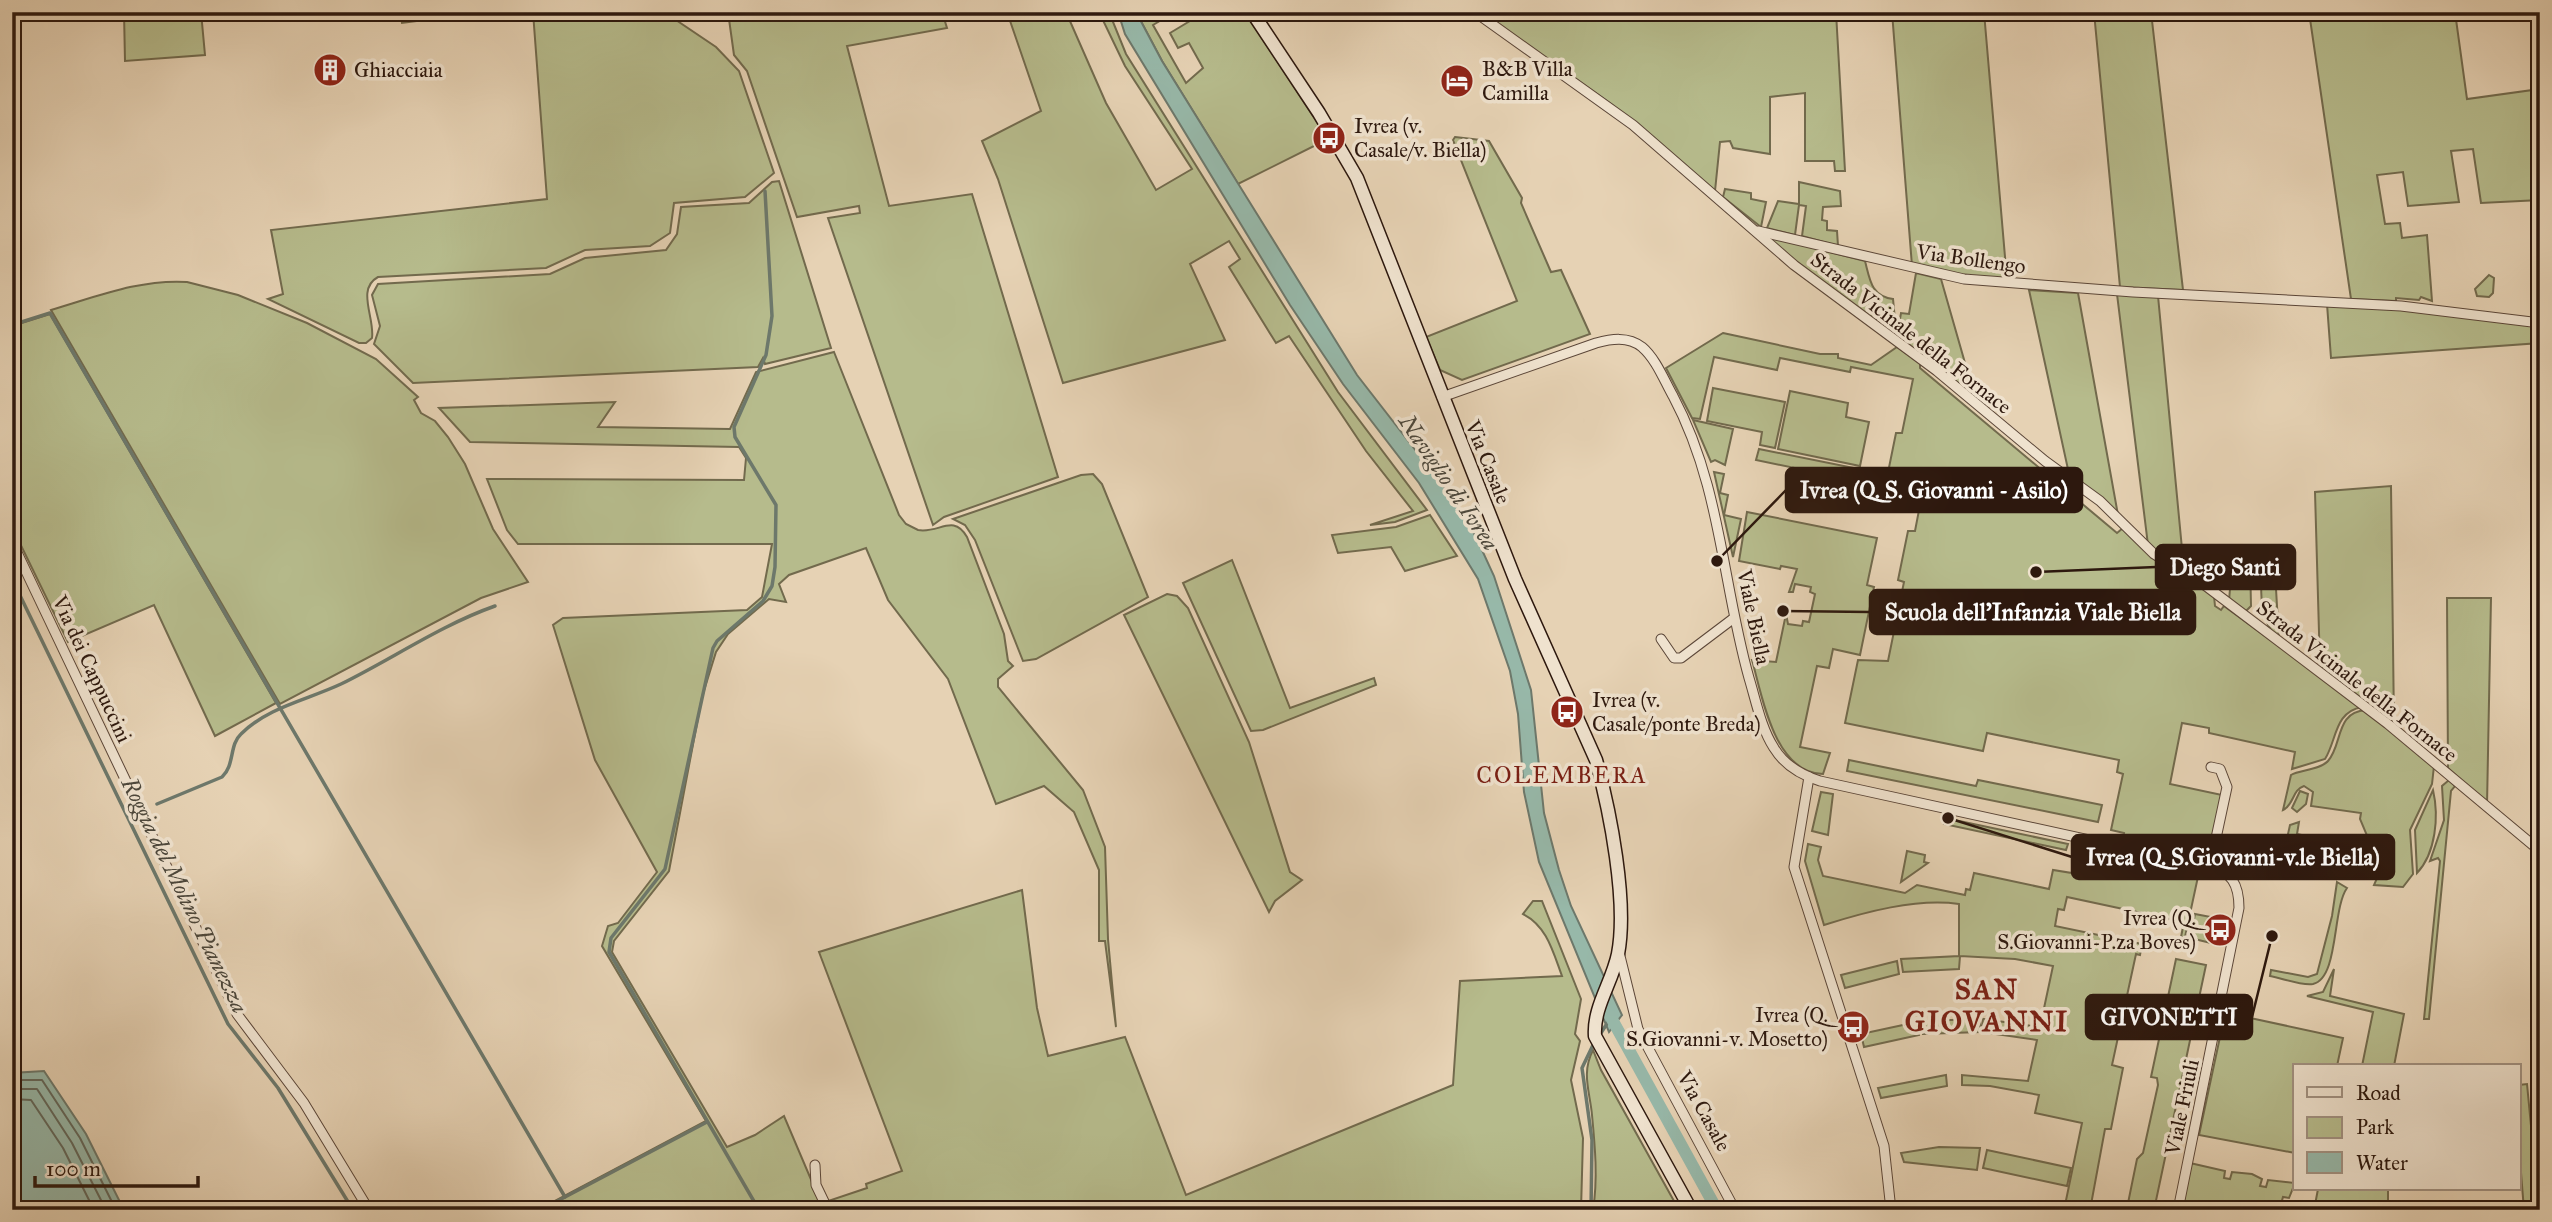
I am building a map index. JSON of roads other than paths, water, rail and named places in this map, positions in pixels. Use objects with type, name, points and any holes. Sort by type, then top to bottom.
[{"type":"main road","name":"Via Casale","points":[[1252,12],[1319,113],[1357,178],[1514,579],[1596,760],[1604,790],[1619,897],[1618,950],[1614,969],[1594,1020],[1595,1037],[1690,1210]]},
{"type":"street","name":"Via Bollengo","points":[[1475,12],[1489,17],[1633,125],[1756,230],[1964,279],[2133,292],[2401,306],[2540,323]]},
{"type":"street","name":"Strada Vicinale della Fornace","points":[[1756,230],[1805,274],[1937,371],[2045,461],[2100,501],[2154,554],[2206,586],[2368,708],[2540,851]]},
{"type":"street","name":"Viale Biella","points":[[1442,397],[1596,343],[1614,339],[1641,346],[1659,369],[1685,418],[1704,465],[1734,618],[1760,714],[1773,747],[1798,772],[1809,778],[2209,866]]},
{"type":"street","name":"Via dei Cappuccini","points":[[12,542],[237,1014],[316,1121],[369,1210]]},
{"type":"street","points":[[1661,639],[1674,657],[1681,658],[1734,618]]},
{"type":"street","points":[[2209,866],[2227,788],[2220,769],[2211,767]]},
{"type":"street","points":[[1809,778],[1794,867],[1884,1146],[1891,1210]]},
{"type":"street","name":"Viale Friuli","points":[[2178,1210],[2227,970],[2239,890],[2224,871],[2209,866]]},
{"type":"street","name":"Via Casale","points":[[1618,950],[1638,1028],[1735,1210]]},
{"type":"street","points":[[816,1165],[816,1185],[828,1210]]},
{"type":"water","points":[[1118,12],[1136,12],[1162,61],[1357,375],[1458,505],[1476,537],[1494,576],[1531,690],[1544,813],[1559,870],[1571,906],[1622,1015],[1609,1032],[1539,862],[1524,792],[1518,714],[1510,671],[1478,579],[1419,483],[1343,384],[1290,305],[1125,34]]},
{"type":"water","points":[[44,1071],[86,1134],[124,1210],[12,1210],[12,1073]]},
{"type":"waterway","points":[[759,1210],[609,952],[611,938],[665,869],[713,648],[717,641],[763,601],[772,586],[776,505],[735,437],[734,427],[766,355],[772,316],[765,191]]},
{"type":"waterway","points":[[12,325],[50,313],[565,1197],[707,1122]]},
{"type":"waterway","name":"Roggia del Molino Pianezza","points":[[12,579],[228,1024],[278,1088],[353,1210]]},
{"type":"waterway","points":[[157,804],[222,777],[229,767],[237,739],[263,717],[341,684],[436,632],[495,606]]},
{"type":"waterway","name":"Naviglio di Ivrea","points":[[1608,1012],[1717,1210]]},
{"type":"waterway","points":[[1599,1036],[1608,1022]]},
{"type":"waterway","points":[[1591,1210],[1592,1140],[1582,1068],[1594,1043]]},
{"type":"waterway","points":[[540,1210],[565,1197]]},
{"type":"place","name":"Ghiacciaia","points":[[330,70]]},
{"type":"place","name":"B&B Villa Camilla","points":[[1457,81]]},
{"type":"place","name":"Ivrea (v. Casale/v. Biella)","points":[[1329,138]]},
{"type":"place","name":"Ivrea (Q. S. Giovanni - Asilo)","points":[[1717,561]]},
{"type":"place","name":"Diego Santi","points":[[2036,572]]},
{"type":"place","name":"Scuola dell'Infanzia Viale Biella","points":[[1783,611]]},
{"type":"place","name":"Ivrea (v. Casale/ponte Breda)","points":[[1567,712]]},
{"type":"place","name":"Ivrea (Q. S.Giovanni-v.le Biella)","points":[[1948,818]]},
{"type":"place","name":"Ivrea (Q. S.Giovanni-P.za Boves)","points":[[2220,930]]},
{"type":"place","name":"GIVONETTI","points":[[2272,936]]},
{"type":"place","name":"Ivrea (Q. S.Giovanni-v. Mosetto)","points":[[1853,1027]]},
{"type":"district","name":"COLEMBERA","points":[[1562,775]]},
{"type":"district","name":"SAN GIOVANNI","points":[[1987,1005]]}]
